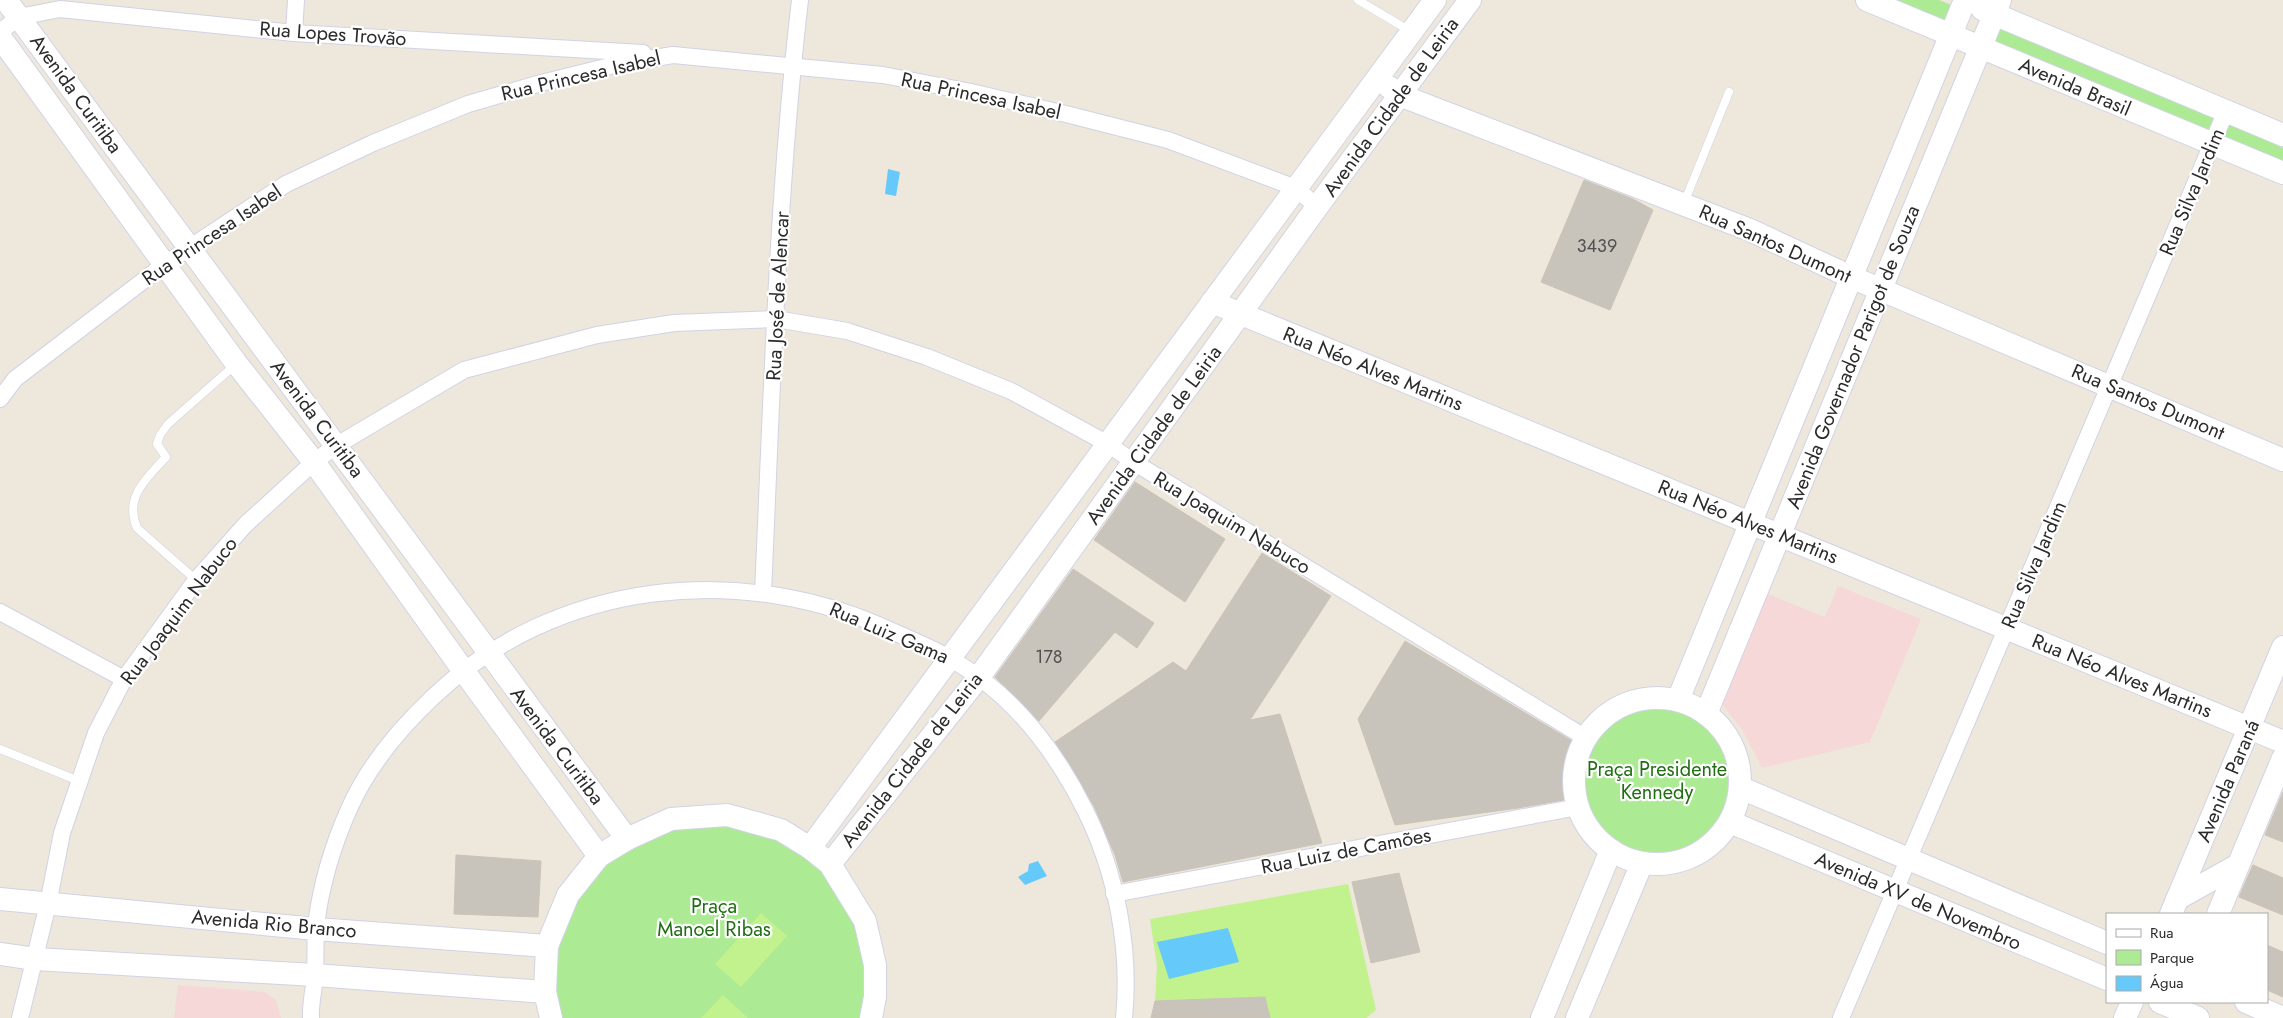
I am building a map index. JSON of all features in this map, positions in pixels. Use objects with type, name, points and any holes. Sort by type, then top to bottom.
[{"type":"main road","name":"Avenida Cidade de Leiria","points":[[810,848],[1435,0]]},
{"type":"main road","name":"Avenida Cidade de Leiria","points":[[830,864],[979,677],[1318,207],[1402,96],[1470,0]]},
{"type":"main road","name":"Avenida Brasil","points":[[1868,0],[2283,173]]},
{"type":"main road","name":"Avenida Brasil","points":[[1963,1],[1997,7],[2283,135]]},
{"type":"main road","name":"Avenida Governador Parigot de Souza","points":[[1678,700],[1963,1]]},
{"type":"main road","name":"Avenida Governador Parigot de Souza","points":[[1706,714],[1997,7]]},
{"type":"main road","name":"Avenida Curitiba","points":[[12,8],[627,839]]},
{"type":"main road","name":"Avenida Curitiba","points":[[0,37],[236,363],[314,462],[599,856]]},
{"type":"main road","name":"Rua Santos Dumont","points":[[1377,79],[1402,96],[1684,204],[1782,244],[1880,290],[2283,460]]},
{"type":"main road","name":"Rua Néo Alves Martins","points":[[1212,302],[2283,742]]},
{"type":"main road","name":"Avenida Paraná","points":[[2174,907],[2283,647]]},
{"type":"main road","points":[[1642,699],[1678,700],[1706,714],[1722,728],[1733,746],[1740,774],[1737,806],[1730,822],[1713,843],[1702,851],[1684,860],[1664,864],[1642,863],[1611,850],[1596,837],[1578,807],[1574,790],[1574,772],[1578,754],[1586,738],[1596,724],[1610,712],[1625,704],[1642,699]]},
{"type":"main road","name":"Avenida Paraná","points":[[2218,913],[2283,758]]},
{"type":"main road","name":"Avenida XV de Novembro","points":[[1740,788],[2106,943]]},
{"type":"main road","points":[[551,1018],[545,992],[548,946],[568,895],[599,856],[627,839],[671,819],[727,815],[781,830],[810,848],[830,864],[865,920],[875,965],[875,996],[871,1018]]},
{"type":"main road","name":"Avenida XV de Novembro","points":[[1730,822],[2106,979]]},
{"type":"main road","points":[[1542,1018],[1611,850]]},
{"type":"main road","points":[[1577,1018],[1642,863]]},
{"type":"main road","points":[[2174,907],[2238,865]]},
{"type":"main road","name":"Avenida Rio Branco","points":[[0,899],[316,929],[548,946]]},
{"type":"main road","points":[[0,954],[35,959],[315,975],[545,992]]},
{"type":"main road","points":[[2125,1018],[2132,1003]]},
{"type":"main road","points":[[2248,1003],[2283,1018]]},
{"type":"main road","points":[[2173,1008],[2198,1018]]},
{"type":"street","points":[[294,33],[296,0]]},
{"type":"street","name":"Rua José de Alencar","points":[[763,592],[776,319],[792,65],[800,0]]},
{"type":"street","name":"Rua Lopes Trovão","points":[[0,32],[12,8],[60,9],[294,33],[673,55]]},
{"type":"street","name":"Rua Princesa Isabel","points":[[0,399],[15,380],[165,264],[286,184],[373,143],[468,104],[618,64],[673,55],[883,75],[970,92],[1168,140],[1296,188]]},
{"type":"street","name":"Rua Silva Jardim","points":[[1841,1018],[2226,111]]},
{"type":"street","points":[[1296,188],[1318,207]]},
{"type":"street","name":"Rua Joaquim Nabuco","points":[[20,1018],[48,904],[62,833],[96,733],[124,679],[196,580],[245,524],[314,462],[337,445],[464,370],[597,335],[674,323],[776,319],[847,331],[927,357],[1011,391],[1108,444],[1135,463],[1586,738]]},
{"type":"street","name":"Rua Luiz Gama","points":[[310,1018],[320,895],[334,847],[349,809],[364,781],[396,735],[417,712],[463,670],[487,652],[556,618],[600,603],[636,595],[710,589],[763,592],[822,604],[876,623],[950,658],[979,677],[1011,704],[1038,735],[1073,786],[1092,824],[1105,859],[1121,923],[1124,957],[1124,1018]]},
{"type":"street","points":[[0,612],[124,679]]},
{"type":"street","name":"Rua Luiz de Camões","points":[[1114,894],[1578,807]]},
{"type":"lane","points":[[1358,0],[1411,32]]},
{"type":"lane","points":[[1684,204],[1730,92]]},
{"type":"lane","points":[[196,580],[137,528],[132,516],[133,504],[141,485],[166,457],[157,444],[160,435],[168,424],[236,363]]},
{"type":"lane","points":[[0,750],[79,781]]},
{"type":"shaded area","points":[[1838,586],[1921,619],[1870,742],[1762,768],[1743,731],[1721,703],[1765,593],[1825,617]]},
{"type":"shaded area","points":[[178,985],[264,992],[276,1000],[281,1018],[174,1018]]},
{"type":"green space","points":[[1884,0],[1939,0],[1961,9],[1953,29]]},
{"type":"green space","points":[[1991,21],[2223,118],[2283,148],[2283,164],[1984,40]]},
{"type":"green space","name":"Praça Presidente Kennedy","points":[[1649,698],[1665,698],[1689,704],[1716,722],[1734,749],[1740,781],[1734,813],[1716,840],[1689,858],[1665,864],[1649,864],[1625,858],[1604,845],[1593,834],[1580,813],[1574,789],[1574,773],[1580,749],[1593,728],[1604,717],[1625,704]]},
{"type":"green space","name":"Praça Manoel Ribas","points":[[727,815],[810,848],[865,921],[871,1018],[551,1018],[545,992],[568,895],[627,839]]},
{"type":"green space","points":[[1348,884],[1376,1010],[1366,1018],[1270,1018],[1265,997],[1155,1001],[1157,966],[1150,919]]},
{"type":"green space","points":[[761,913],[787,936],[741,987],[715,964]]},
{"type":"green space","points":[[723,995],[748,1018],[701,1018]]},
{"type":"water","points":[[888,169],[900,172],[896,196],[885,194]]},
{"type":"water","points":[[1038,861],[1047,876],[1025,885],[1018,877],[1028,871],[1029,864]]},
{"type":"water","points":[[1228,928],[1239,962],[1169,979],[1157,942]]},
{"type":"building","points":[[1584,180],[1633,199],[1653,210],[1610,310],[1541,282]]},
{"type":"building","points":[[1135,482],[1225,539],[1185,602],[1094,540]]},
{"type":"building","points":[[1262,553],[1331,596],[1250,720],[1280,714],[1322,843],[1123,882],[1115,855],[1094,806],[1055,742],[1173,662],[1186,671]]},
{"type":"building","points":[[1073,569],[1154,623],[1137,648],[1115,632],[1039,721],[995,677]]},
{"type":"building","points":[[1405,641],[1577,744],[1569,765],[1569,799],[1395,825],[1358,719]]},
{"type":"building","points":[[2283,792],[2283,842],[2265,835]]},
{"type":"building","points":[[456,855],[541,861],[538,917],[454,914]]},
{"type":"building","points":[[2253,865],[2283,878],[2283,915],[2239,897]]},
{"type":"building","points":[[1399,873],[1420,952],[1371,963],[1352,882]]},
{"type":"building","points":[[2268,945],[2283,952],[2283,997],[2268,990]]},
{"type":"building","points":[[1265,997],[1270,1018],[1151,1018],[1155,1001]]}]
